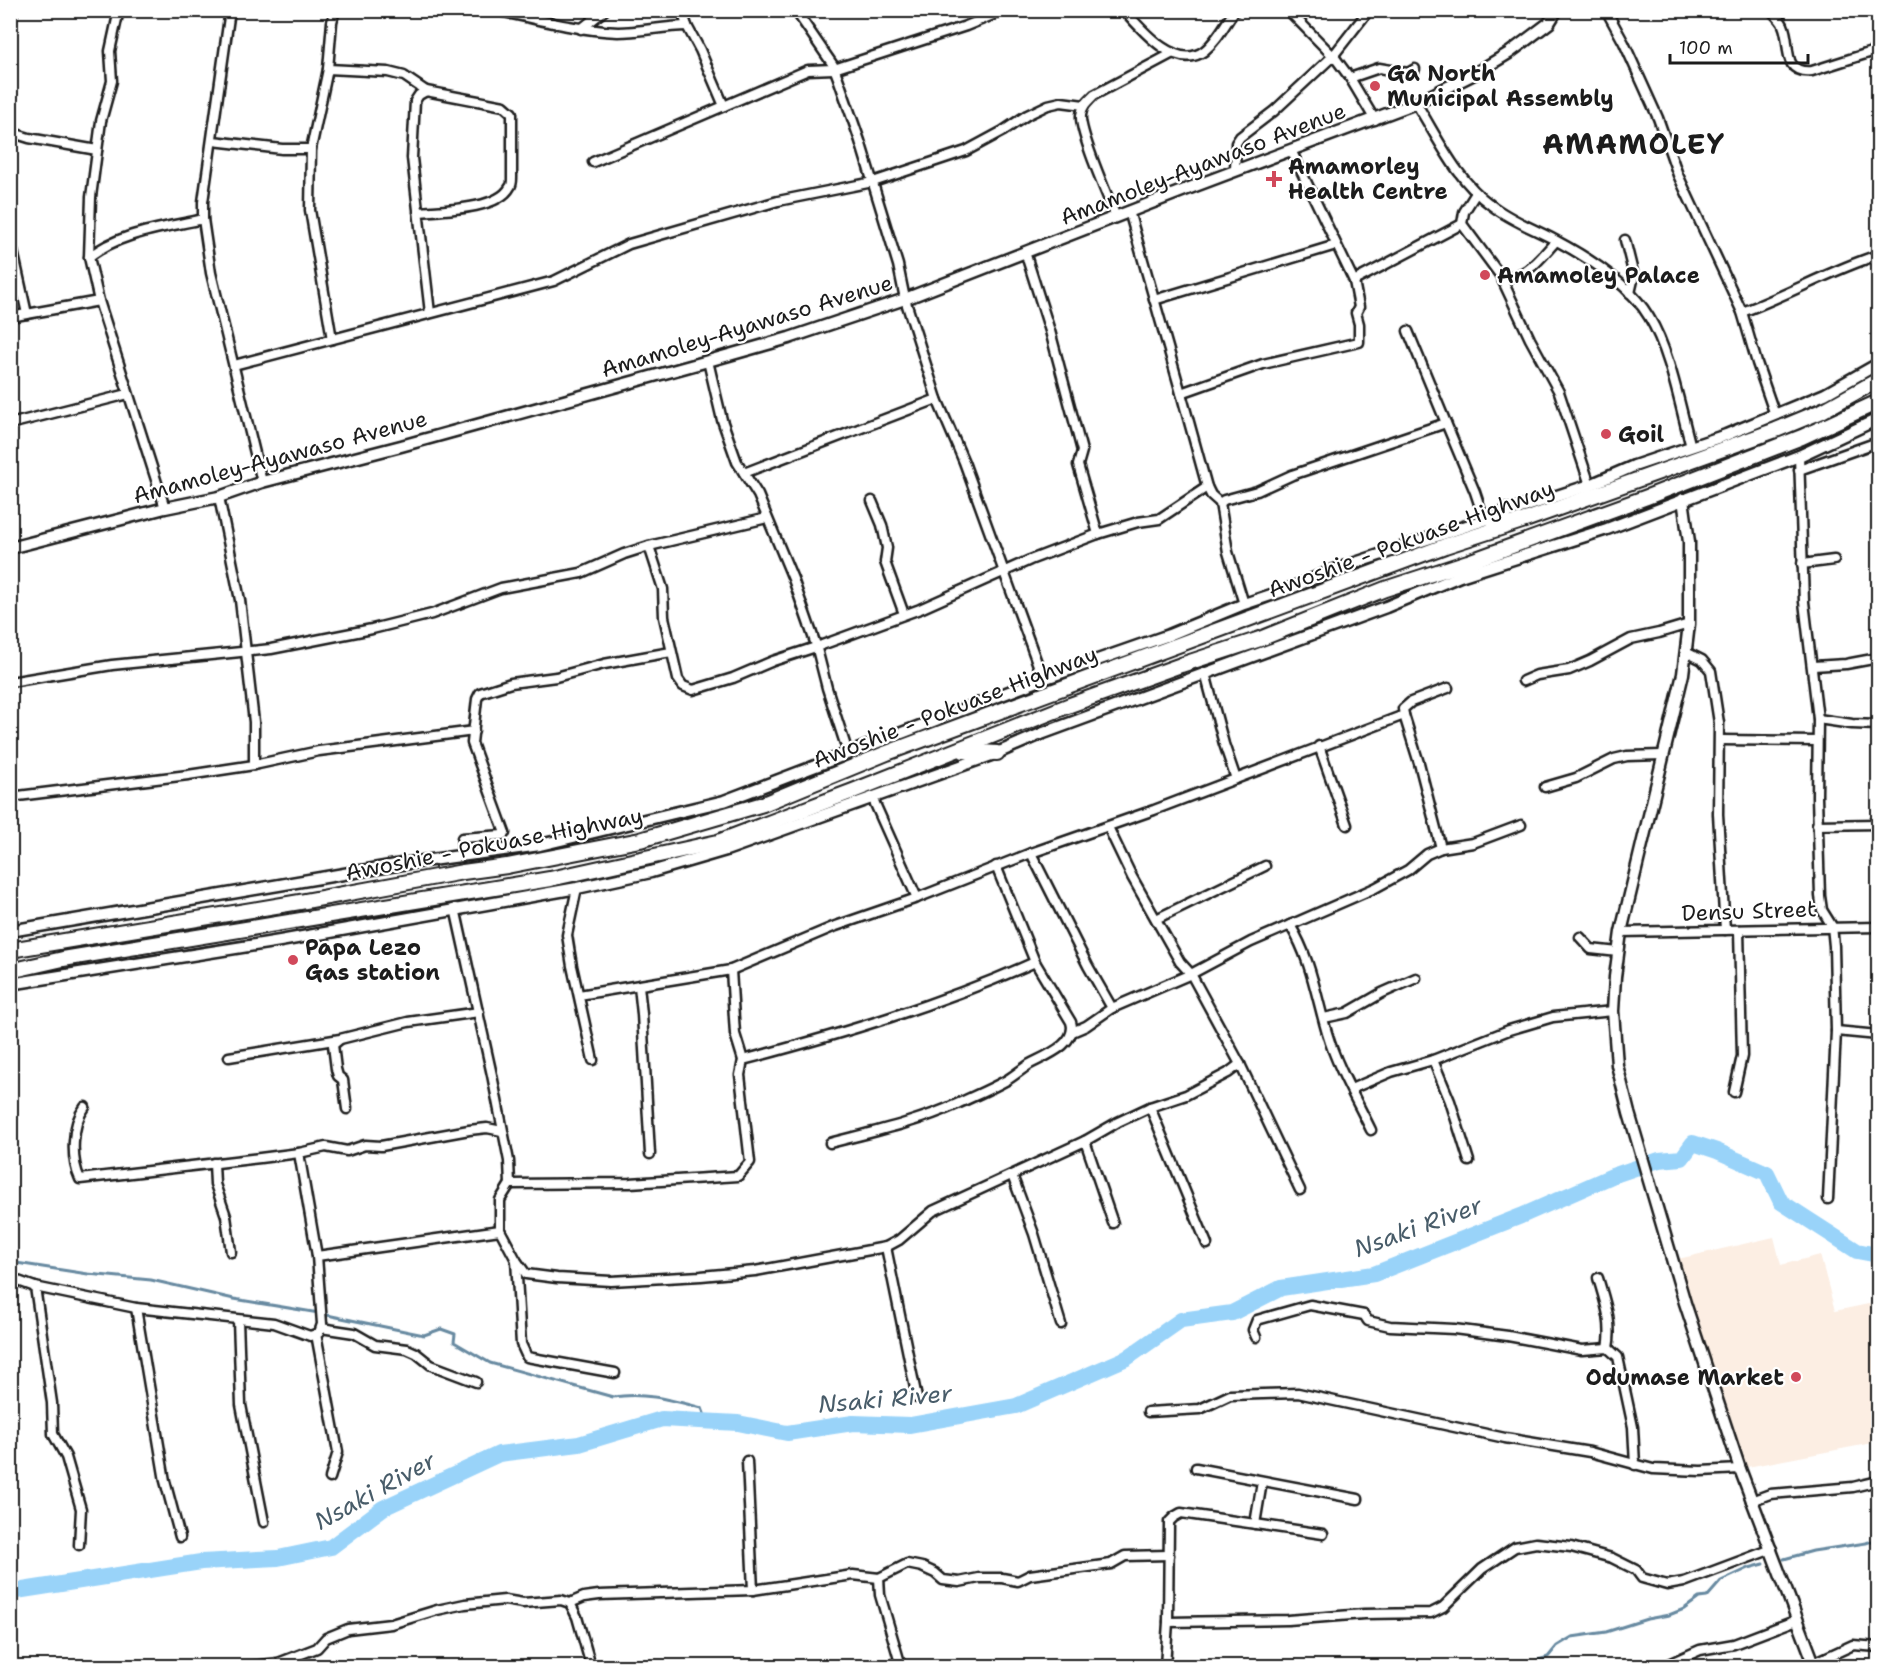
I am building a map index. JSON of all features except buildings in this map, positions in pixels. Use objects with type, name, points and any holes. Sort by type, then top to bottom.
[{"type":"main road","name":"Awoshie - Pokuase Highway","points":[[14,949],[507,866],[640,840],[763,804],[887,753],[1445,546],[1488,525],[1776,430],[1822,411],[1878,380]]},
{"type":"main road","name":"Awoshie - Pokuase Highway","points":[[14,970],[63,959],[550,879],[718,842],[1147,677],[1260,639],[1385,590],[1658,492],[1802,437],[1878,402]]},
{"type":"main road","points":[[1488,525],[1507,511]]},
{"type":"main road","points":[[959,750],[997,753]]},
{"type":"main road","points":[[504,886],[507,866]]},
{"type":"main road","points":[[14,949],[14,970]]},
{"type":"street","points":[[10,48],[13,10]]},
{"type":"street","points":[[118,10],[110,51],[112,81],[104,105],[91,197],[89,257],[99,301],[165,508]]},
{"type":"street","points":[[230,10],[202,219],[211,273],[262,482]]},
{"type":"street","points":[[332,339],[310,210],[311,149],[328,69],[335,10]]},
{"type":"street","points":[[494,10],[581,29],[621,32],[687,26]]},
{"type":"street","points":[[549,22],[550,10]]},
{"type":"street","points":[[581,29],[605,10]]},
{"type":"street","points":[[682,10],[687,26],[724,106]]},
{"type":"street","points":[[798,10],[834,69],[873,182],[898,265],[904,299],[937,399],[964,462],[1043,679]]},
{"type":"street","points":[[593,162],[808,70],[834,69],[966,26],[1005,10]]},
{"type":"street","points":[[1124,10],[1156,44],[1173,54],[1191,56],[1205,51],[1235,10]]},
{"type":"street","points":[[1288,10],[1333,56],[1350,78],[1375,120]]},
{"type":"street","points":[[1235,171],[1236,143],[1240,136],[1274,111],[1333,56],[1369,10]]},
{"type":"street","name":"Amamoley-Ayawaso Avenue","points":[[10,548],[165,508],[219,497],[262,482],[708,361],[789,338],[904,299],[1129,211],[1416,104],[1509,53],[1549,23],[1557,10]]},
{"type":"street","points":[[1606,10],[1624,43],[1658,118],[1678,175],[1742,312],[1756,363],[1775,415]]},
{"type":"street","points":[[1771,10],[1783,25],[1789,61],[1802,72],[1812,71],[1875,51]]},
{"type":"street","points":[[1116,217],[1084,135],[1081,115],[1084,105],[1094,95],[1173,54]]},
{"type":"street","points":[[1350,78],[1379,68],[1408,73],[1415,69]]},
{"type":"street","points":[[328,69],[388,72],[404,76],[426,91],[504,106],[509,109],[512,114],[510,188],[499,197],[484,204],[418,212]]},
{"type":"street","points":[[426,91],[419,95],[416,101],[412,158],[430,313]]},
{"type":"street","points":[[234,365],[554,281],[629,244],[778,201],[873,182],[966,151],[1048,105],[1061,102],[1084,105]]},
{"type":"street","points":[[1416,104],[1446,154],[1476,193],[1492,206],[1599,267],[1630,293],[1649,316],[1659,335],[1691,447]]},
{"type":"street","points":[[10,132],[29,138],[97,150]]},
{"type":"street","points":[[213,141],[259,147],[311,149]]},
{"type":"street","points":[[1181,393],[1263,364],[1356,344],[1360,339],[1356,313],[1359,307],[1354,281],[1291,150]]},
{"type":"street","points":[[1476,193],[1464,212],[1462,224],[1500,275],[1530,339],[1559,392],[1590,485]]},
{"type":"street","points":[[1129,211],[1206,488],[1220,503],[1228,552],[1244,604]]},
{"type":"street","points":[[89,257],[109,243],[202,219]]},
{"type":"street","points":[[1354,281],[1462,224]]},
{"type":"street","points":[[10,237],[27,314]]},
{"type":"street","points":[[1625,240],[1634,276],[1630,293]]},
{"type":"street","points":[[1500,275],[1509,278],[1527,271],[1556,241]]},
{"type":"street","points":[[1154,300],[1336,245]]},
{"type":"street","points":[[1025,252],[1050,331],[1082,452],[1078,465],[1098,534]]},
{"type":"street","points":[[1742,312],[1878,255]]},
{"type":"street","points":[[10,317],[99,301]]},
{"type":"street","points":[[10,931],[402,864],[540,845],[724,801],[1043,679],[1169,635],[1334,570],[1488,525],[1408,331]]},
{"type":"street","points":[[708,361],[722,420],[737,462],[758,495],[793,579],[816,645],[848,753]]},
{"type":"street","points":[[1507,511],[1590,485],[1634,466],[1775,415],[1825,394],[1878,364]]},
{"type":"street","points":[[10,424],[128,394]]},
{"type":"street","points":[[744,473],[937,399]]},
{"type":"street","points":[[10,984],[280,941],[455,908],[578,888],[651,872],[726,850],[997,753],[1041,734],[1386,607],[1460,576],[1607,529],[1799,456],[1878,419]]},
{"type":"street","points":[[1220,503],[1257,491],[1303,471],[1446,423]]},
{"type":"street","points":[[1799,470],[1878,442]]},
{"type":"street","points":[[1799,456],[1804,602],[1818,719],[1817,825],[1822,910],[1832,926],[1834,946],[1836,1031],[1828,1199]]},
{"type":"street","points":[[650,546],[663,589],[664,617],[678,680],[683,686],[693,690],[733,678],[903,614],[1098,534],[1138,522],[1159,519],[1206,488]]},
{"type":"street","points":[[219,497],[240,600],[254,722],[254,765]]},
{"type":"street","points":[[1683,499],[1689,542],[1689,624],[1686,652],[1683,674],[1621,932],[1613,1011],[1617,1065],[1682,1292],[1740,1469],[1814,1665],[1853,1645],[1878,1647]]},
{"type":"street","points":[[872,501],[882,525],[886,548],[885,562],[903,614]]},
{"type":"street","points":[[10,682],[112,665],[303,643],[372,629],[432,614],[501,588],[581,573],[624,554],[650,546],[767,518]]},
{"type":"street","points":[[1802,564],[1834,560]]},
{"type":"street","points":[[1523,681],[1590,661],[1631,639],[1689,624]]},
{"type":"street","points":[[461,857],[462,838],[503,835],[505,832],[472,743],[477,699],[480,693],[604,664],[671,652]]},
{"type":"street","points":[[1686,652],[1702,660],[1710,671],[1720,740],[1718,814],[1725,930]]},
{"type":"street","points":[[1813,666],[1846,664],[1878,658]]},
{"type":"street","points":[[1205,673],[1236,779]]},
{"type":"street","points":[[1441,848],[1403,709],[1411,702],[1448,688]]},
{"type":"street","points":[[579,995],[731,969],[833,927],[1031,853],[1108,827],[1404,715]]},
{"type":"street","points":[[1818,719],[1878,725]]},
{"type":"street","points":[[10,797],[254,765],[319,751],[474,731]]},
{"type":"street","points":[[1720,740],[1817,741]]},
{"type":"street","points":[[1319,747],[1347,825]]},
{"type":"street","points":[[1545,788],[1576,778],[1614,759],[1627,756],[1662,755]]},
{"type":"street","points":[[872,797],[917,897]]},
{"type":"street","points":[[830,1143],[919,1118],[957,1104],[1014,1076],[1061,1046],[1072,1032],[1086,1026],[1112,1008],[1191,974],[1251,942],[1375,888],[1408,870],[1427,854],[1441,848],[1473,843],[1521,825]]},
{"type":"street","points":[[1817,825],[1878,825]]},
{"type":"street","points":[[1108,827],[1156,919],[1180,962],[1191,974],[1240,1064],[1300,1191]]},
{"type":"street","points":[[1031,853],[1088,966],[1112,1008]]},
{"type":"street","points":[[996,866],[1035,962],[1071,1022],[1072,1032]]},
{"type":"street","points":[[1156,919],[1265,866]]},
{"type":"street","points":[[578,888],[567,935],[592,1060]]},
{"type":"street","points":[[455,908],[509,1161],[510,1184],[500,1200],[500,1230],[526,1274],[611,1281],[755,1271],[886,1247],[933,1211],[1085,1141],[1150,1107],[1186,1095],[1228,1074],[1240,1064]]},
{"type":"street","points":[[1290,925],[1307,961],[1335,1057],[1371,1130]]},
{"type":"street","name":"Densu Street","points":[[1621,932],[1832,926],[1878,927]]},
{"type":"street","points":[[1734,1092],[1742,1056],[1739,930]]},
{"type":"street","points":[[1580,937],[1591,949],[1618,952]]},
{"type":"street","points":[[743,1060],[873,1023],[955,995],[1035,962]]},
{"type":"street","points":[[510,1184],[630,1183],[738,1176],[750,1162],[740,1075],[743,1060],[735,1034],[731,969]]},
{"type":"street","points":[[1324,1018],[1347,1013],[1382,993],[1416,978]]},
{"type":"street","points":[[639,986],[650,1154]]},
{"type":"street","points":[[1351,1089],[1391,1072],[1433,1060],[1509,1030],[1553,1017],[1613,1011]]},
{"type":"street","points":[[229,1058],[340,1039],[408,1022],[479,1012]]},
{"type":"street","points":[[1836,1031],[1878,1035]]},
{"type":"street","points":[[340,1039],[333,1045],[333,1051],[338,1076],[343,1080],[347,1108]]},
{"type":"street","points":[[1433,1060],[1450,1101],[1469,1161]]},
{"type":"street","points":[[85,1107],[79,1115],[73,1153],[74,1167],[80,1179],[299,1153],[326,1147],[347,1151],[365,1145],[381,1146],[487,1128],[502,1131]]},
{"type":"street","points":[[1150,1107],[1207,1244]]},
{"type":"street","points":[[1085,1141],[1113,1223]]},
{"type":"street","points":[[299,1153],[317,1256],[319,1331],[338,1452],[330,1478]]},
{"type":"street","points":[[214,1163],[215,1184],[226,1216],[231,1251]]},
{"type":"street","points":[[1012,1175],[1034,1234],[1061,1324]]},
{"type":"street","points":[[317,1256],[500,1230]]},
{"type":"street","points":[[886,1247],[917,1398]]},
{"type":"street","points":[[516,1260],[521,1344],[527,1358],[615,1373]]},
{"type":"street","points":[[10,1278],[35,1287],[136,1308],[274,1323],[310,1336],[319,1331],[354,1333],[375,1345],[407,1349],[431,1365],[477,1382]]},
{"type":"street","points":[[1598,1278],[1610,1317],[1611,1335],[1608,1348]]},
{"type":"street","points":[[35,1287],[52,1403],[53,1434],[66,1457],[81,1509],[79,1545]]},
{"type":"street","points":[[1256,1337],[1253,1330],[1257,1320],[1310,1305],[1364,1315],[1368,1321],[1390,1326],[1454,1329],[1508,1336],[1582,1350],[1608,1348],[1618,1357],[1633,1427],[1635,1465]]},
{"type":"street","points":[[136,1308],[165,1481],[180,1537]]},
{"type":"street","points":[[238,1320],[241,1405],[264,1522]]},
{"type":"street","points":[[1148,1412],[1200,1409],[1230,1395],[1298,1393],[1505,1438],[1590,1452],[1635,1465],[1675,1471],[1740,1469]]},
{"type":"street","points":[[747,1461],[753,1590]]},
{"type":"street","points":[[1196,1468],[1358,1499]]},
{"type":"street","points":[[1751,1501],[1770,1494],[1846,1487],[1878,1481]]},
{"type":"street","points":[[1255,1524],[1262,1482]]},
{"type":"street","points":[[1166,1666],[1170,1522],[1174,1517],[1181,1513],[1323,1534]]},
{"type":"street","points":[[1168,1622],[1288,1620],[1369,1614],[1431,1613],[1443,1607],[1482,1569],[1515,1547],[1536,1543],[1571,1547],[1612,1558],[1627,1563],[1642,1578],[1667,1585],[1684,1582],[1772,1549]]},
{"type":"street","points":[[254,1666],[278,1663],[317,1648],[326,1638],[348,1629],[391,1624],[465,1604],[505,1600],[524,1603],[561,1600],[570,1603],[584,1597],[598,1595],[753,1590],[853,1575],[879,1578],[907,1564],[922,1567],[943,1580],[959,1582],[979,1578],[1002,1578],[1018,1581],[1030,1575],[1111,1564],[1125,1556],[1169,1555]]},
{"type":"street","points":[[879,1578],[880,1595],[901,1666]]},
{"type":"street","points":[[570,1603],[577,1617],[591,1666]]},
{"type":"street","points":[[1664,1666],[1700,1650],[1734,1644],[1797,1620]]},
{"type":"shaded area","name":"Odumase Market","points":[[1774,1237],[1781,1265],[1820,1255],[1835,1311],[1878,1302],[1878,1442],[1742,1468],[1678,1259]]},
{"type":"waterway","name":"Nsaki River","points":[[10,1592],[201,1562],[278,1558],[331,1547],[383,1508],[499,1454],[579,1444],[662,1419],[738,1423],[787,1433],[853,1423],[910,1425],[1016,1406],[1127,1358],[1181,1320],[1232,1313],[1281,1288],[1374,1274],[1521,1216],[1612,1176],[1659,1160],[1682,1158],[1693,1143],[1767,1173],[1781,1202],[1857,1251],[1878,1255]]},
{"type":"waterway","points":[[10,1262],[88,1274],[151,1280],[234,1299],[319,1313]]},
{"type":"waterway","points":[[327,1315],[424,1335],[441,1329],[455,1334],[454,1342],[490,1363],[613,1397],[647,1396],[702,1408],[707,1421]]},
{"type":"waterway","points":[[1784,1559],[1878,1539]]},
{"type":"waterway","points":[[1520,1666],[1548,1657],[1557,1646],[1572,1637],[1606,1632],[1684,1609],[1699,1598],[1707,1597],[1721,1581],[1764,1564]]},
{"type":"place","name":"Ga North Municipal Assembly","points":[[1375,86]]},
{"type":"place","name":"Amamorley Health Centre","points":[[1274,179]]},
{"type":"place","name":"Amamoley Palace","points":[[1485,275]]},
{"type":"place","name":"Goil","points":[[1606,434]]},
{"type":"place","name":"Papa Lezo Gas station","points":[[293,960]]},
{"type":"place","name":"Odumase Market","points":[[1796,1377]]},
{"type":"district","name":"AMAMOLEY","points":[[1634,144]]}]
